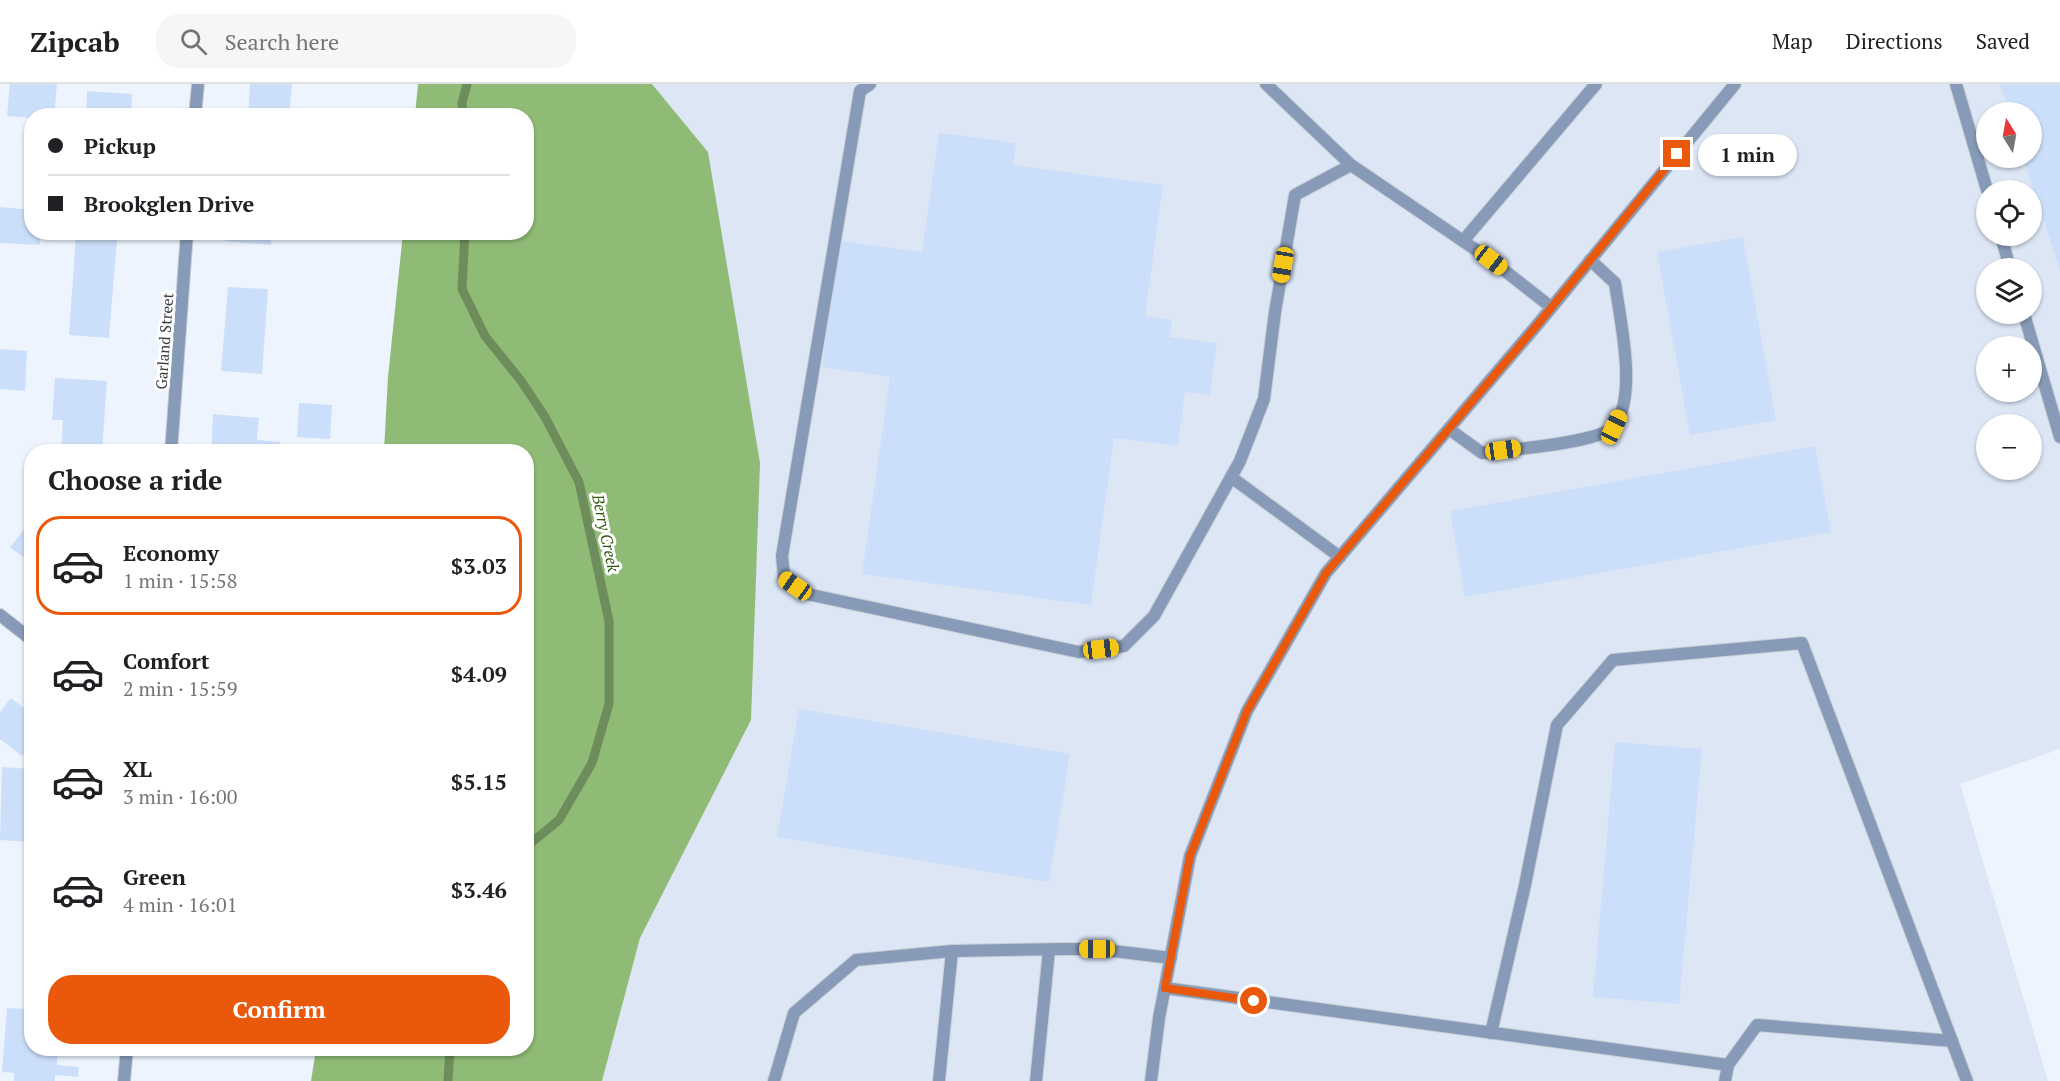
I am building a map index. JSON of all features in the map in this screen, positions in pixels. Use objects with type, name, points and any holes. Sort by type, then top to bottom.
[{"type":"street","points":[[196,108],[198,84]]},
{"type":"street","points":[[870,84],[860,91],[782,556],[783,577],[807,594],[1079,652],[1124,646],[1154,616],[1240,461],[1264,399],[1275,312],[1295,195],[1351,165]]},
{"type":"street","points":[[1266,84],[1351,165],[1463,241],[1551,307]]},
{"type":"street","points":[[1463,241],[1596,84]]},
{"type":"street","points":[[1151,1081],[1165,988],[1190,856],[1247,711],[1326,573],[1449,429],[1735,84]]},
{"type":"street","points":[[1956,84],[1984,180]]},
{"type":"street","name":"Garland Street","points":[[172,444],[186,240]]},
{"type":"street","points":[[1449,429],[1482,453],[1592,438],[1614,427],[1625,403],[1628,385],[1615,283],[1590,260]]},
{"type":"street","points":[[2027,324],[2060,437]]},
{"type":"street","points":[[1231,477],[1340,557]]},
{"type":"street","points":[[0,615],[24,634]]},
{"type":"street","points":[[1491,1033],[1525,885],[1557,725],[1612,660],[1802,643],[1967,1081]]},
{"type":"street","points":[[774,1081],[795,1013],[856,960],[952,951],[1097,949],[1171,958]]},
{"type":"street","points":[[1036,1081],[1049,950]]},
{"type":"street","points":[[939,1081],[952,951]]},
{"type":"street","points":[[1165,988],[1728,1065]]},
{"type":"street","points":[[1725,1081],[1728,1065],[1757,1025],[1952,1041]]},
{"type":"street","points":[[124,1081],[126,1056]]},
{"type":"shaded area","points":[[652,84],[2060,84],[2060,749],[1960,784],[2048,1081],[602,1081],[640,938],[751,720],[708,152]]},
{"type":"green space","points":[[418,84],[652,84],[708,152],[760,463],[751,720],[640,938],[602,1081],[311,1081],[315,1056],[534,1056],[534,444],[384,444],[388,377],[402,240],[534,240],[534,108],[416,108]]},
{"type":"building","points":[[10,84],[57,84],[55,108],[24,108],[24,117],[7,116]]},
{"type":"building","points":[[250,84],[292,84],[290,108],[248,108]]},
{"type":"building","points":[[2000,84],[2060,84],[2060,270],[2042,216],[2042,180],[2030,180],[2026,168],[2042,168],[2042,102],[2006,102]]},
{"type":"building","points":[[87,91],[132,94],[131,108],[86,108]]},
{"type":"building","points":[[939,133],[1016,143],[1013,165],[1163,185],[1145,316],[1172,320],[1170,337],[1217,343],[1210,395],[1185,392],[1178,446],[1114,438],[1091,605],[862,574],[890,377],[822,367],[840,241],[922,252]]},
{"type":"building","points":[[0,207],[24,209],[24,240],[40,240],[40,245],[0,243]]},
{"type":"building","points":[[1743,237],[1776,420],[1690,435],[1657,252]]},
{"type":"building","points":[[76,240],[117,240],[109,338],[69,335]]},
{"type":"building","points":[[225,240],[271,240],[271,245]]},
{"type":"building","points":[[228,287],[268,289],[262,374],[221,371]]},
{"type":"building","points":[[0,349],[27,351],[25,391],[0,389]]},
{"type":"building","points":[[55,378],[107,381],[103,444],[62,444],[63,420],[52,420]]},
{"type":"building","points":[[299,403],[332,405],[330,439],[297,437]]},
{"type":"building","points":[[213,414],[259,418],[257,440],[280,442],[280,444],[211,444]]},
{"type":"building","points":[[1815,446],[1831,532],[1465,597],[1450,511]]},
{"type":"building","points":[[24,530],[24,558],[10,547]]},
{"type":"building","points":[[11,698],[24,708],[24,754],[22,756],[0,739],[0,712]]},
{"type":"building","points":[[799,709],[1070,754],[1049,882],[777,837]]},
{"type":"building","points":[[1615,742],[1702,749],[1679,1004],[1593,997]]},
{"type":"building","points":[[2,767],[24,768],[24,842],[0,840]]},
{"type":"building","points":[[7,1008],[24,1009],[24,1056],[58,1056],[57,1065],[79,1067],[78,1077],[55,1075],[55,1081],[14,1081],[14,1073],[2,1072]]},
{"type":"waterway","name":"Berry Creek","points":[[462,108],[467,84]]},
{"type":"waterway","name":"Berry Creek","points":[[465,240],[462,289],[485,336],[522,382],[545,417],[579,482],[609,621],[609,704],[592,763],[559,820],[534,840]]},
{"type":"waterway","name":"Berry Creek","points":[[448,1081],[450,1056]]},
{"type":"route","points":[[1254,1001],[1165,988],[1190,856],[1247,711],[1326,573],[1538,324],[1677,154]]}]
